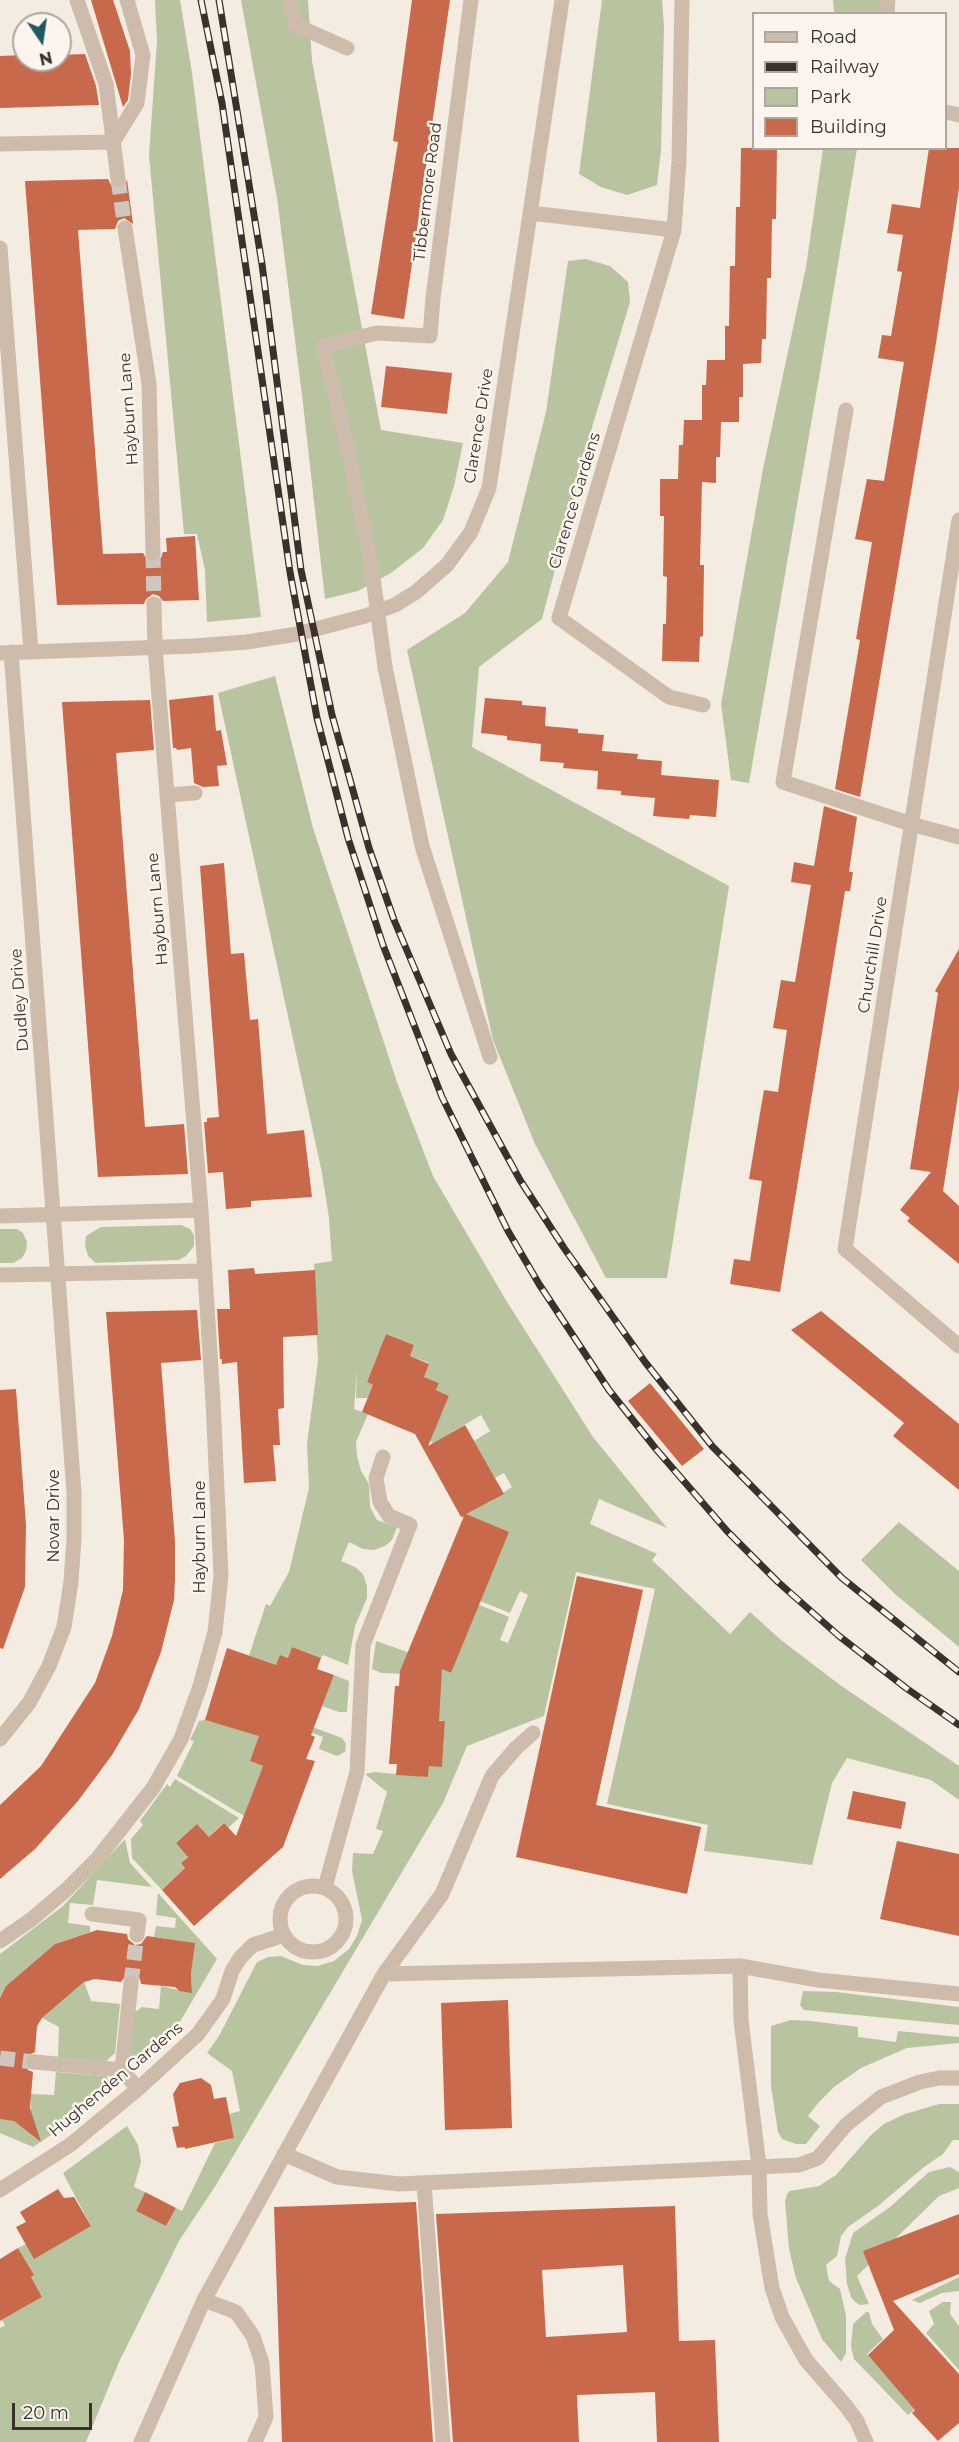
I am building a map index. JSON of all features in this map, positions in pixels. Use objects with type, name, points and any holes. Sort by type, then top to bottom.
[{"type":"street","points":[[77,0],[106,84],[118,179]]},
{"type":"street","points":[[112,141],[137,103],[143,55],[127,0]]},
{"type":"street","points":[[290,0],[295,25],[347,48]]},
{"type":"street","name":"Tibbermore Road","points":[[471,0],[430,336],[377,333],[323,346],[347,445],[371,563],[385,667],[422,846],[490,1057]]},
{"type":"street","name":"Clarence Drive","points":[[5,653],[247,642],[297,634],[341,623],[395,605],[416,592],[447,565],[471,532],[489,488],[562,0]]},
{"type":"street","name":"Clarence Gardens","points":[[682,0],[680,161],[674,230],[559,618],[669,697],[703,705]]},
{"type":"street","points":[[0,144],[112,141]]},
{"type":"street","points":[[531,213],[674,230]]},
{"type":"street","name":"Hayburn Lane","points":[[125,228],[149,384],[153,553]]},
{"type":"street","points":[[0,248],[6,413],[31,651]]},
{"type":"street","points":[[846,410],[783,782],[911,824],[959,837]]},
{"type":"street","name":"Churchill Drive","points":[[959,520],[845,1249],[959,1346]]},
{"type":"street","name":"Hayburn Lane","points":[[0,1941],[32,1919],[66,1890],[98,1858],[146,1797],[181,1739],[200,1686],[215,1632],[221,1576],[220,1520],[201,1210],[167,795],[154,604]]},
{"type":"street","name":"Dudley Drive","points":[[5,653],[58,1274]]},
{"type":"street","points":[[167,795],[195,793]]},
{"type":"street","points":[[0,1216],[201,1210]]},
{"type":"street","points":[[0,1275],[204,1271]]},
{"type":"street","name":"Novar Drive","points":[[0,1739],[30,1703],[49,1666],[64,1627],[72,1582],[74,1492],[58,1274]]},
{"type":"street","points":[[325,1887],[357,1772],[363,1645],[410,1525],[389,1516],[380,1502],[376,1478],[383,1457]]},
{"type":"street","points":[[141,2442],[204,2300],[284,2154],[384,1974],[442,1894],[492,1776],[516,1748],[533,1733]]},
{"type":"street","points":[[309,1886],[325,1887],[337,1895],[345,1906],[347,1920],[343,1934],[334,1945],[321,1951],[307,1952],[294,1946],[284,1935],[280,1920],[283,1904],[294,1891],[309,1886]]},
{"type":"street","points":[[92,1914],[139,1920],[137,1935]]},
{"type":"street","name":"Hughenden Gardens","points":[[0,2190],[70,2145],[138,2089],[198,2034],[223,1999],[232,1971],[240,1958],[253,1945],[284,1935]]},
{"type":"street","points":[[384,1974],[740,1966],[818,1980],[959,1994]]},
{"type":"street","points":[[740,1966],[741,2020],[759,2166],[760,2214],[765,2258],[772,2288],[782,2317],[806,2360],[857,2421],[866,2442]]},
{"type":"street","points":[[122,2070],[131,1983]]},
{"type":"street","points":[[34,2062],[122,2070],[138,2089]]},
{"type":"street","points":[[284,2154],[337,2177],[399,2184],[799,2165],[818,2157],[846,2125],[881,2097],[920,2082],[939,2078],[959,2078]]},
{"type":"street","points":[[424,2182],[443,2442]]},
{"type":"street","points":[[204,2300],[236,2312],[253,2336],[262,2363],[266,2417],[255,2442]]},
{"type":"green space","points":[[155,0],[180,0],[192,73],[261,617],[207,622],[205,570],[197,534],[184,534],[149,155],[157,41]]},
{"type":"green space","points":[[241,0],[308,0],[312,61],[381,430],[463,443],[454,486],[443,520],[423,548],[391,573],[358,591],[325,599],[277,198]]},
{"type":"green space","points":[[602,0],[662,0],[664,27],[661,150],[657,185],[627,195],[601,187],[579,174]]},
{"type":"green space","points":[[833,0],[888,0],[887,12],[834,12]]},
{"type":"green space","points":[[823,150],[857,150],[749,783],[731,780],[721,704],[763,469],[806,267]]},
{"type":"green space","points":[[586,259],[610,266],[628,282],[630,302],[593,424],[542,619],[479,667],[472,747],[729,886],[667,1278],[606,1278],[535,1144],[493,1040],[407,650],[465,613],[508,562],[546,412],[568,261]]},
{"type":"green space","points":[[275,676],[313,828],[398,1085],[433,1176],[507,1302],[593,1437],[667,1528],[599,1499],[590,1524],[657,1554],[652,1560],[730,1634],[750,1612],[781,1640],[840,1685],[959,1766],[959,1800],[931,1780],[847,1758],[832,1783],[812,1865],[704,1851],[708,1825],[607,1804],[655,1589],[576,1572],[544,1716],[467,1746],[443,1803],[216,2185],[179,2241],[119,2362],[86,2442],[0,2442],[0,2328],[5,2325],[2,2320],[42,2297],[31,2277],[34,2275],[18,2248],[91,2226],[63,2173],[127,2126],[138,2145],[141,2162],[134,2187],[145,2192],[136,2211],[166,2226],[176,2208],[182,2211],[215,2143],[234,2138],[229,2114],[240,2111],[232,2071],[207,2053],[219,2036],[257,1962],[268,1957],[281,1956],[303,1965],[317,1966],[334,1961],[349,1949],[357,1936],[362,1920],[352,1871],[353,1853],[373,1854],[383,1831],[376,1829],[387,1792],[365,1774],[375,1772],[428,1777],[429,1766],[442,1766],[445,1721],[430,1720],[431,1675],[382,1673],[372,1669],[376,1641],[416,1655],[451,1673],[477,1604],[509,1617],[500,1640],[508,1643],[528,1595],[520,1591],[510,1613],[480,1601],[488,1529],[463,1518],[459,1513],[485,1499],[488,1503],[512,1487],[504,1473],[495,1478],[474,1441],[490,1431],[481,1415],[449,1434],[435,1448],[431,1441],[426,1439],[442,1413],[449,1396],[436,1390],[439,1383],[424,1377],[429,1363],[410,1356],[414,1345],[386,1334],[367,1382],[373,1385],[368,1398],[356,1398],[357,1369],[354,1409],[368,1414],[356,1442],[361,1471],[369,1484],[370,1507],[377,1520],[397,1527],[392,1540],[385,1546],[374,1550],[363,1549],[349,1542],[341,1561],[355,1567],[363,1574],[367,1586],[367,1598],[355,1626],[348,1665],[323,1655],[321,1658],[292,1647],[288,1658],[280,1655],[276,1666],[272,1712],[342,1738],[346,1744],[345,1752],[337,1756],[319,1749],[323,1737],[296,1727],[255,1748],[250,1761],[263,1766],[245,1813],[251,1820],[177,1776],[194,1741],[190,1740],[199,1721],[205,1720],[226,1726],[266,1604],[270,1606],[289,1572],[309,1488],[307,1444],[318,1361],[314,1264],[332,1261],[329,1218],[322,1173],[218,693]]},
{"type":"green space","points":[[181,1225],[190,1229],[194,1235],[194,1246],[186,1256],[178,1260],[96,1263],[88,1256],[85,1245],[86,1236],[101,1227]]},
{"type":"green space","points":[[0,1229],[17,1229],[23,1233],[27,1242],[22,1258],[13,1263],[0,1263]]},
{"type":"green space","points":[[899,1522],[959,1571],[959,1647],[895,1594],[861,1560]]},
{"type":"green space","points":[[334,1675],[349,1681],[347,1712],[339,1712],[322,1706]]},
{"type":"green space","points":[[175,1779],[239,1818],[228,1828],[223,1823],[209,1837],[197,1824],[176,1843],[188,1856],[181,1863],[185,1868],[162,1890],[132,1858],[131,1839],[143,1825],[140,1821],[167,1784],[170,1787]]},
{"type":"green space","points":[[125,1839],[130,1863],[152,1887],[97,1880],[93,1905],[70,1903],[68,1923],[90,1926],[90,1932],[55,1944],[6,1986],[0,1998],[0,1954],[63,1906]]},
{"type":"green space","points":[[158,1893],[217,1959],[178,2025],[162,2043],[136,2065],[130,2056],[135,2012],[142,2007],[159,2009],[161,1986],[187,1992],[192,1989],[194,1943],[154,1937],[156,1926],[175,1928],[176,1918],[156,1915]]},
{"type":"green space","points":[[84,1982],[91,2001],[120,2004],[115,2053],[105,2062],[58,2058],[59,2027],[42,2018]]},
{"type":"green space","points":[[803,1991],[836,1992],[959,2007],[959,2025],[804,2010],[800,2005]]},
{"type":"green space","points":[[791,2020],[858,2027],[858,2037],[896,2042],[898,2031],[959,2037],[959,2043],[907,2048],[861,2068],[834,2087],[819,2102],[808,2116],[820,2126],[806,2144],[796,2144],[782,2139],[778,2132],[771,2086],[771,2026]]},
{"type":"green space","points":[[56,2072],[106,2076],[112,2086],[66,2125],[33,2147],[0,2133],[0,2119],[31,2120],[31,2094],[54,2095]]},
{"type":"green space","points":[[939,2104],[959,2104],[959,2140],[953,2140],[943,2154],[848,2227],[841,2236],[837,2256],[826,2265],[829,2281],[840,2289],[846,2316],[846,2353],[841,2362],[822,2339],[796,2278],[789,2249],[785,2201],[787,2194],[790,2191],[819,2186],[836,2175],[871,2135],[884,2124],[905,2114]]},
{"type":"green space","points":[[950,2167],[959,2172],[959,2188],[939,2196],[857,2276],[869,2304],[860,2305],[854,2301],[847,2284],[845,2259],[853,2233],[890,2207],[929,2172]]},
{"type":"green space","points":[[959,2277],[959,2291],[942,2293],[920,2303],[912,2300]]},
{"type":"green space","points":[[943,2302],[951,2302],[950,2314],[959,2326],[959,2370],[926,2333],[934,2324],[929,2311]]},
{"type":"green space","points":[[869,2312],[872,2324],[883,2339],[867,2354],[916,2408],[908,2415],[854,2359],[851,2347],[853,2324]]},
{"type":"building","points":[[91,0],[113,0],[130,51],[131,74],[128,100],[123,107]]},
{"type":"building","points":[[412,0],[450,0],[404,319],[371,314],[398,142],[393,141]]},
{"type":"building","points":[[85,54],[96,86],[99,105],[0,108],[0,56],[12,56],[12,72],[72,72],[72,55]]},
{"type":"building","points":[[741,148],[777,150],[776,219],[772,219],[771,278],[767,278],[766,339],[762,339],[761,363],[743,364],[743,397],[739,397],[739,422],[721,422],[720,457],[716,457],[716,483],[702,482],[700,565],[704,565],[703,636],[700,637],[699,662],[662,661],[667,577],[663,576],[664,516],[660,516],[660,479],[678,479],[679,445],[683,445],[684,420],[702,420],[702,385],[706,385],[707,360],[725,360],[725,326],[729,326],[730,266],[735,266],[736,207],[740,207]]},
{"type":"building","points":[[959,148],[959,188],[936,343],[860,797],[835,789],[860,640],[856,639],[872,542],[855,539],[867,479],[884,481],[904,362],[878,358],[882,335],[891,336],[902,272],[897,271],[903,235],[887,233],[892,204],[920,208],[929,150]]},
{"type":"building","points":[[108,179],[111,185],[119,189],[127,180],[133,224],[124,218],[118,221],[115,229],[78,230],[103,554],[143,553],[148,561],[154,563],[161,558],[163,552],[167,552],[166,538],[195,536],[199,600],[163,601],[159,596],[153,594],[146,599],[144,604],[57,605],[25,181]]},
{"type":"building","points":[[386,366],[452,373],[447,414],[381,407]]},
{"type":"building","points":[[213,695],[216,731],[221,730],[227,765],[217,766],[219,786],[203,787],[194,783],[191,748],[177,750],[173,748],[169,700]]},
{"type":"building","points":[[485,698],[522,701],[522,705],[546,707],[545,726],[578,729],[578,733],[604,735],[602,751],[638,754],[637,759],[662,761],[661,775],[719,780],[716,817],[690,815],[689,819],[653,816],[655,798],[621,795],[621,791],[597,789],[598,771],[563,768],[564,763],[540,761],[541,744],[507,740],[507,736],[481,733]]},
{"type":"building","points":[[150,700],[154,750],[116,753],[145,1127],[184,1124],[188,1174],[98,1177],[62,702]]},
{"type":"building","points":[[824,806],[857,817],[849,872],[853,872],[850,891],[845,891],[780,1292],[730,1284],[734,1259],[750,1261],[762,1181],[749,1179],[764,1090],[778,1092],[787,1030],[773,1028],[781,980],[795,982],[811,885],[791,882],[794,862],[814,866]]},
{"type":"building","points":[[224,863],[231,954],[244,953],[250,1020],[258,1019],[267,1134],[304,1130],[312,1197],[251,1201],[251,1207],[226,1209],[223,1172],[208,1173],[204,1122],[207,1122],[207,1118],[219,1117],[200,866]]},
{"type":"building","points":[[959,949],[959,1089],[943,1191],[959,1206],[959,1264],[907,1221],[910,1218],[900,1210],[931,1172],[910,1169],[938,993],[935,991]]},
{"type":"building","points":[[254,1268],[255,1274],[315,1270],[318,1335],[283,1337],[284,1408],[278,1409],[280,1445],[273,1445],[276,1481],[244,1483],[237,1362],[222,1364],[222,1359],[220,1359],[217,1309],[230,1309],[228,1270]]},
{"type":"building","points":[[197,1310],[201,1360],[161,1363],[175,1541],[175,1580],[174,1600],[161,1652],[139,1709],[112,1755],[78,1801],[35,1849],[0,1879],[0,1805],[41,1766],[95,1683],[112,1636],[123,1590],[124,1540],[106,1312]]},
{"type":"building","points":[[821,1311],[959,1424],[959,1490],[893,1436],[904,1423],[791,1330]]},
{"type":"building","points":[[386,1334],[414,1345],[410,1356],[429,1364],[424,1377],[439,1383],[436,1390],[449,1396],[428,1446],[465,1425],[504,1494],[466,1514],[509,1532],[451,1673],[442,1669],[439,1721],[445,1721],[442,1767],[429,1766],[428,1777],[396,1775],[397,1764],[389,1764],[395,1686],[399,1686],[400,1671],[464,1516],[461,1517],[415,1434],[362,1412],[373,1385],[367,1382]]},
{"type":"building","points":[[650,1383],[704,1449],[682,1466],[628,1401]]},
{"type":"building","points":[[16,1389],[26,1525],[25,1587],[3,1649],[0,1648],[0,1390]]},
{"type":"building","points":[[577,1576],[643,1590],[596,1805],[701,1827],[687,1894],[516,1857]]},
{"type":"building","points":[[292,1647],[321,1658],[317,1669],[334,1675],[311,1735],[315,1737],[306,1759],[315,1761],[283,1847],[194,1926],[162,1890],[185,1868],[181,1863],[188,1857],[176,1843],[197,1824],[209,1837],[224,1823],[236,1836],[263,1766],[250,1761],[259,1736],[205,1720],[227,1648],[276,1665],[280,1655],[288,1658]]},
{"type":"building","points":[[853,1791],[906,1802],[901,1829],[847,1819]]},
{"type":"building","points":[[897,1841],[959,1854],[959,1936],[880,1919]]},
{"type":"building","points":[[97,1930],[127,1934],[128,1939],[135,1945],[141,1944],[147,1936],[195,1943],[191,1974],[192,1993],[179,1991],[175,1987],[141,1984],[140,1979],[133,1973],[127,1974],[121,1982],[95,1979],[84,1982],[42,2018],[37,2026],[35,2052],[26,2056],[24,2062],[28,2070],[33,2072],[30,2108],[41,2142],[14,2121],[0,2119],[0,1998],[6,1986],[55,1944]]},
{"type":"building","points":[[508,2000],[512,2128],[445,2130],[441,2003]]},
{"type":"building","points":[[201,2078],[211,2085],[214,2099],[226,2097],[234,2138],[185,2149],[185,2147],[177,2148],[172,2127],[179,2126],[173,2094],[180,2083]]},
{"type":"building","points":[[58,2189],[64,2198],[74,2197],[91,2226],[34,2259],[16,2227],[26,2222],[20,2212]]},
{"type":"building","points":[[145,2192],[176,2208],[166,2226],[136,2211]]},
{"type":"building","points":[[416,2202],[433,2442],[282,2442],[274,2207]]},
{"type":"building","points":[[675,2206],[679,2341],[715,2340],[719,2442],[657,2442],[655,2392],[577,2395],[579,2442],[453,2442],[436,2214]],"holes":[[[623,2265],[627,2332],[546,2337],[542,2270]]]},
{"type":"building","points":[[959,2214],[959,2274],[893,2301],[959,2374],[959,2423],[938,2441],[912,2413],[915,2410],[868,2355],[894,2330],[863,2251]]},
{"type":"building","points":[[18,2248],[34,2275],[31,2277],[42,2297],[0,2321],[0,2259]]},
{"type":"tunnel","points":[[118,179],[125,228]]},
{"type":"tunnel","points":[[153,553],[154,604]]},
{"type":"tunnel","points":[[131,1983],[137,1935]]},
{"type":"tunnel","points":[[0,2058],[34,2062]]},
{"type":"railway","points":[[201,0],[222,103],[290,572],[317,718],[348,838],[383,945],[442,1097],[508,1231],[539,1284],[609,1390],[656,1449],[727,1531],[778,1582],[839,1636],[906,1688],[959,1725]]},
{"type":"railway","points":[[219,0],[262,264],[301,570],[332,715],[369,848],[394,920],[451,1054],[520,1180],[564,1248],[645,1362],[712,1446],[842,1578],[959,1672]]}]
